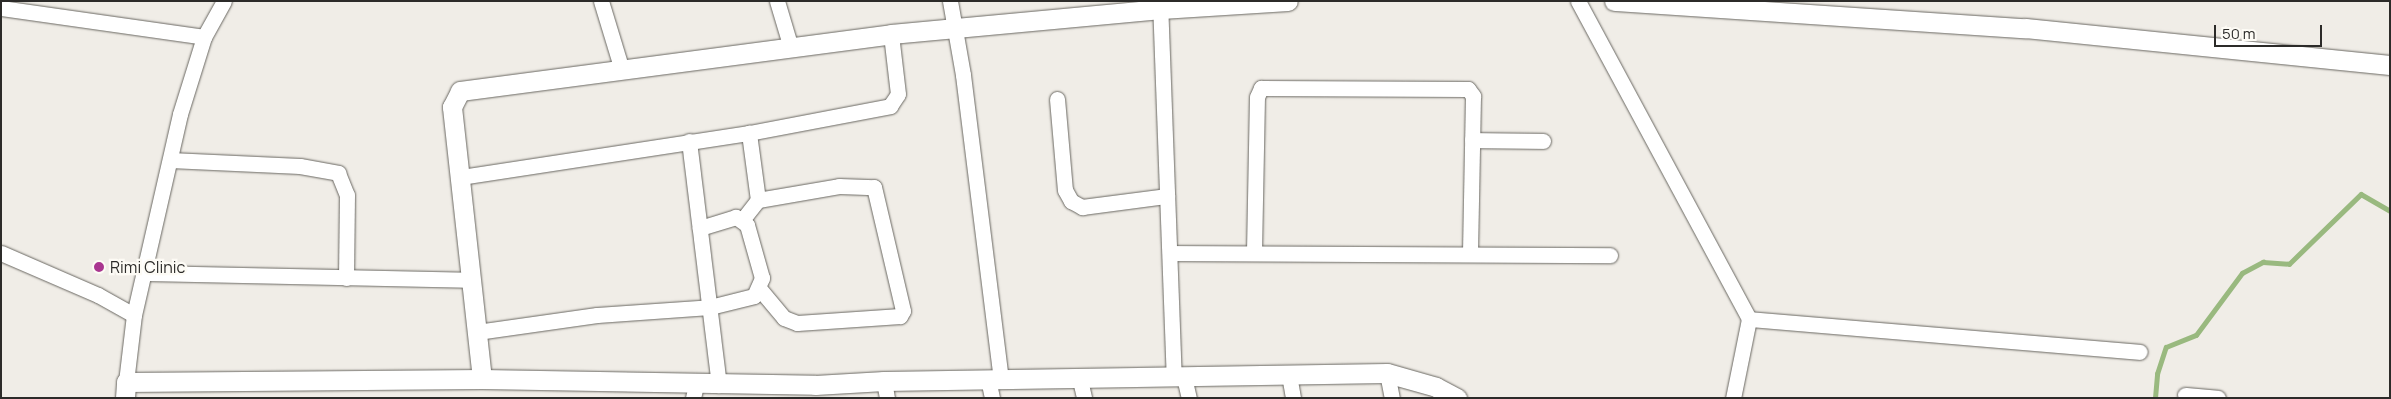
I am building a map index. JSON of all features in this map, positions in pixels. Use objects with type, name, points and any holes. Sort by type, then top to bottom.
[{"type":"street","points":[[224,1],[204,36],[170,160],[134,315],[126,390],[482,379],[695,391],[719,385],[814,392],[886,389],[995,379],[1082,389],[1179,377],[1387,373],[1436,387],[1457,398]]},
{"type":"street","points":[[601,1],[622,70]]},
{"type":"street","points":[[778,1],[791,48]]},
{"type":"street","points":[[950,1],[966,95],[995,379],[992,398]]},
{"type":"street","points":[[482,379],[452,107],[460,91],[891,34],[954,30],[1161,5],[1288,1]]},
{"type":"street","points":[[1578,1],[1749,318],[1733,398]]},
{"type":"street","points":[[1614,1],[2024,28],[2390,65]]},
{"type":"street","points":[[1161,5],[1170,252],[1179,377],[1189,398]]},
{"type":"street","points":[[1,8],[204,36]]},
{"type":"street","points":[[461,177],[748,133],[890,106],[898,94],[891,34]]},
{"type":"street","points":[[1254,252],[1257,97],[1261,88],[1468,89],[1474,96],[1470,254]]},
{"type":"street","points":[[1057,99],[1065,190],[1071,201],[1082,207],[1168,196]]},
{"type":"street","points":[[748,133],[758,200]]},
{"type":"street","points":[[1472,140],[1543,141]]},
{"type":"street","points":[[689,141],[719,385]]},
{"type":"street","points":[[170,160],[300,166],[338,173],[347,194],[346,278]]},
{"type":"street","points":[[743,219],[758,200],[839,186],[874,187],[903,310],[900,316],[797,323],[784,318],[760,289]]},
{"type":"street","points":[[700,228],[736,217],[743,219]]},
{"type":"street","points":[[477,332],[597,315],[710,307],[754,296],[760,289],[762,278],[743,219]]},
{"type":"street","points":[[1170,252],[1610,255]]},
{"type":"street","points":[[1,253],[98,295],[134,315]]},
{"type":"street","points":[[144,273],[472,280]]},
{"type":"street","points":[[1749,318],[2140,352]]},
{"type":"street","points":[[1387,373],[1392,398]]},
{"type":"street","points":[[1289,375],[1293,398]]},
{"type":"street","points":[[2185,395],[2218,398]]},
{"type":"waterway","points":[[2155,398],[2157,374],[2166,347],[2196,335],[2242,273],[2263,262],[2289,264],[2361,194],[2390,211]]},
{"type":"place","name":"Rimi Clinic","points":[[99,267]]}]
